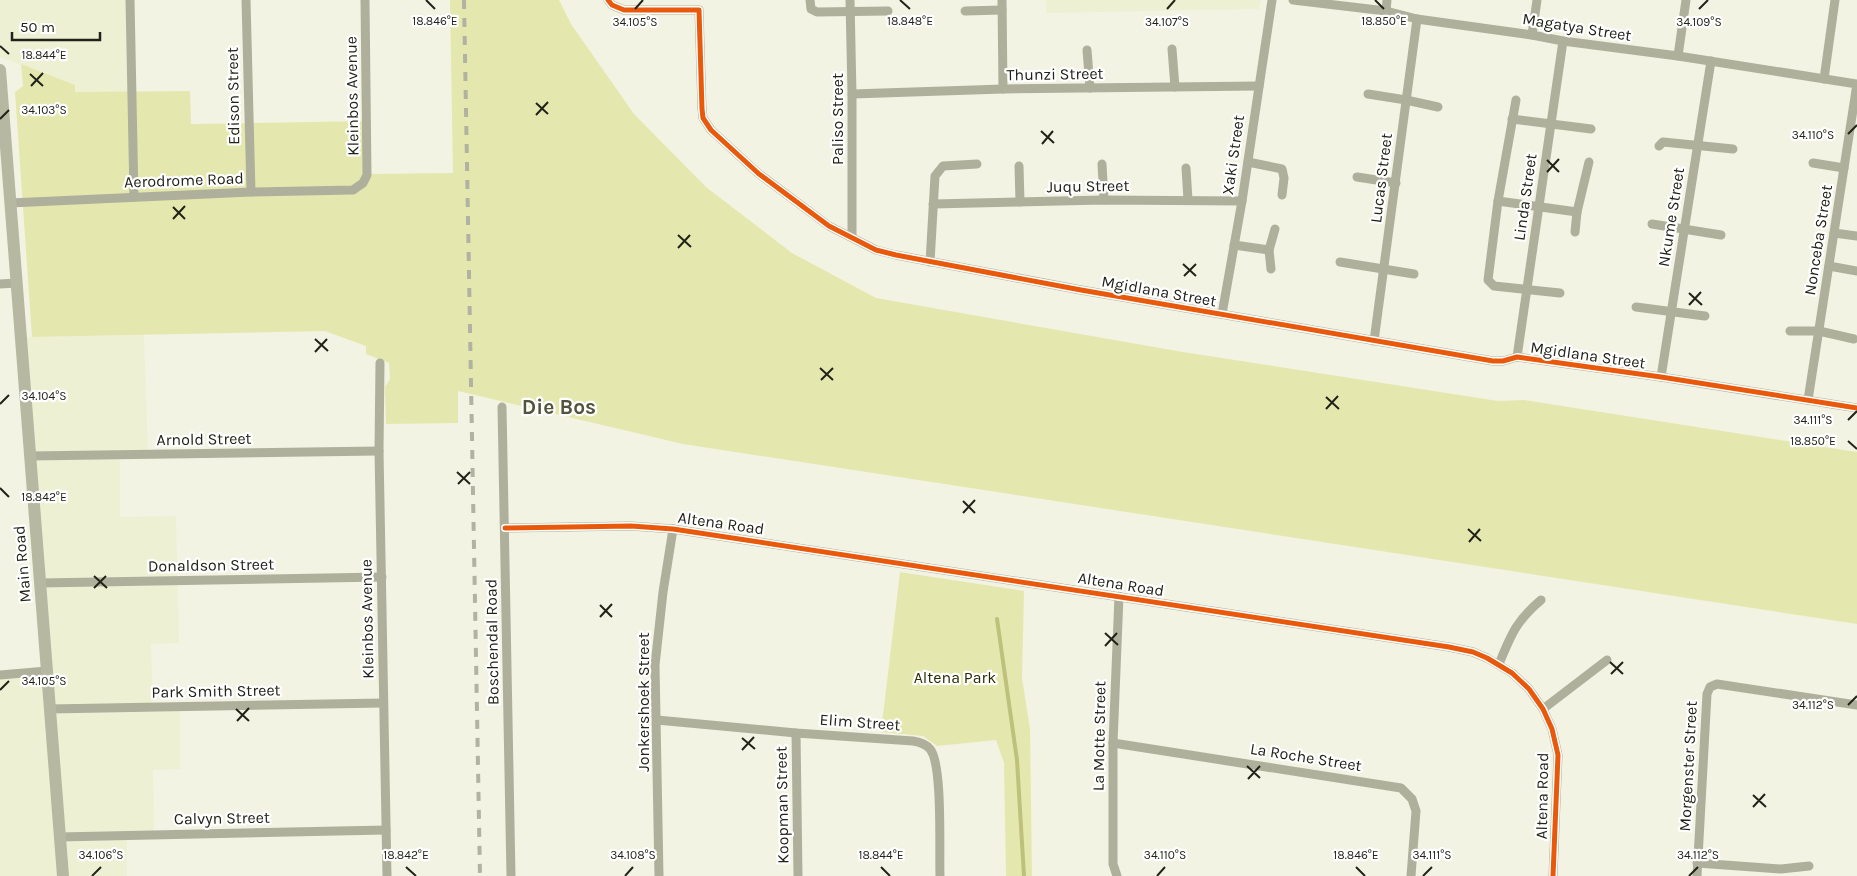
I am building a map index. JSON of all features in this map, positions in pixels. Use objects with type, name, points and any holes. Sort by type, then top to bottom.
[{"type":"main road","name":"Main Road","points":[[0,70],[62,876]]},
{"type":"street","points":[[130,0],[134,197]]},
{"type":"street","name":"Edison Street","points":[[246,0],[250,192]]},
{"type":"street","name":"Kleinbos Avenue","points":[[357,187],[363,183],[367,175],[368,164],[365,0]]},
{"type":"street","points":[[608,0],[624,10],[699,10]]},
{"type":"street","name":"Mgidlana Street","points":[[699,0],[702,109],[706,123],[759,174],[829,226],[876,250],[930,262],[1374,342],[1493,361],[1517,358],[1660,377],[1857,408]]},
{"type":"street","points":[[810,0],[811,9],[817,12],[888,10]]},
{"type":"street","name":"Paliso Street","points":[[850,0],[852,237]]},
{"type":"street","points":[[1002,0],[1003,89]]},
{"type":"street","name":"Xaki Street","points":[[1222,314],[1242,201],[1272,0]]},
{"type":"street","name":"Magatya Street","points":[[1293,0],[1386,11],[1418,19],[1532,34],[1563,41],[1678,56],[1857,84]]},
{"type":"street","points":[[1386,11],[1387,0]]},
{"type":"street","points":[[1532,34],[1537,0]]},
{"type":"street","points":[[1678,56],[1686,0]]},
{"type":"street","points":[[1824,79],[1836,0]]},
{"type":"street","points":[[965,11],[1002,10]]},
{"type":"street","name":"Lucas Street","points":[[1374,342],[1418,19]]},
{"type":"street","name":"Linda Street","points":[[1517,358],[1563,41]]},
{"type":"street","points":[[1172,49],[1174,87]]},
{"type":"street","points":[[1087,50],[1090,88]]},
{"type":"street","name":"Nkume Street","points":[[1660,377],[1711,62]]},
{"type":"street","name":"Nonceba Street","points":[[1808,400],[1857,84]]},
{"type":"street","name":"Thunzi Street","points":[[852,94],[1003,89],[1258,86]]},
{"type":"street","points":[[1368,94],[1438,107]]},
{"type":"street","points":[[1516,100],[1498,201],[1488,280],[1494,286],[1560,294]]},
{"type":"street","points":[[1512,119],[1591,129]]},
{"type":"street","points":[[1660,146],[1664,142],[1733,149]]},
{"type":"street","points":[[1248,162],[1282,169],[1284,178],[1282,195]]},
{"type":"street","points":[[1575,232],[1577,212],[1589,162]]},
{"type":"street","points":[[1813,163],[1844,168]]},
{"type":"street","points":[[930,262],[935,176],[943,166],[977,164]]},
{"type":"street","points":[[1102,164],[1104,200]]},
{"type":"street","points":[[1019,166],[1020,202]]},
{"type":"street","points":[[1186,168],[1188,200]]},
{"type":"street","points":[[1357,177],[1396,184]]},
{"type":"street","name":"Aerodrome Road","points":[[10,203],[250,192],[348,192],[357,187]]},
{"type":"street","name":"Juqu Street","points":[[933,204],[1104,200],[1242,201]]},
{"type":"street","points":[[1498,201],[1577,212]]},
{"type":"street","points":[[1652,224],[1721,235]]},
{"type":"street","points":[[1271,269],[1269,250],[1275,230]]},
{"type":"street","points":[[1834,233],[1857,236]]},
{"type":"street","points":[[1234,245],[1269,250]]},
{"type":"street","points":[[1340,262],[1414,274]]},
{"type":"street","points":[[1828,266],[1857,271]]},
{"type":"street","points":[[0,284],[16,283]]},
{"type":"street","points":[[1636,307],[1705,316]]},
{"type":"street","points":[[1790,331],[1818,331],[1854,339]]},
{"type":"street","name":"Kleinbos Avenue","points":[[380,363],[379,451],[387,876]]},
{"type":"street","name":"Boschendal Road","points":[[502,407],[511,876]]},
{"type":"street","name":"Arnold Street","points":[[30,456],[379,451]]},
{"type":"street","name":"Altena Road","points":[[505,528],[631,526],[673,529],[1119,596],[1473,652],[1499,664],[1528,689],[1543,709],[1552,729],[1558,755],[1553,876]]},
{"type":"street","name":"Jonkershoek Street","points":[[659,876],[655,665],[656,643],[673,529]]},
{"type":"street","name":"Donaldson Street","points":[[40,583],[382,577]]},
{"type":"street","name":"La Motte Street","points":[[1117,876],[1113,864],[1113,743],[1119,596]]},
{"type":"street","points":[[1499,664],[1512,632],[1527,612],[1541,600]]},
{"type":"street","points":[[1543,709],[1607,660]]},
{"type":"street","points":[[0,675],[47,671]]},
{"type":"street","name":"Morgenster Street","points":[[1696,876],[1707,694],[1710,687],[1718,684],[1857,705]]},
{"type":"street","name":"Park Smith Street","points":[[49,709],[383,703]]},
{"type":"street","name":"Elim Street","points":[[657,720],[923,743],[930,748],[937,765],[940,876]]},
{"type":"street","name":"Koopman Street","points":[[796,733],[798,876]]},
{"type":"street","name":"La Roche Street","points":[[1113,743],[1401,788],[1412,799],[1416,811],[1411,876]]},
{"type":"street","name":"Calvyn Street","points":[[59,837],[386,830]]},
{"type":"street","points":[[1697,863],[1781,869],[1809,866]]},
{"type":"shaded area","points":[[0,0],[131,0],[133,92],[75,92],[74,85],[0,57]]},
{"type":"shaded area","points":[[1046,0],[1261,0],[1259,9],[1046,13]]},
{"type":"shaded area","points":[[144,335],[148,455],[120,456],[120,517],[176,516],[179,643],[151,644],[153,707],[180,707],[180,769],[153,770],[154,835],[127,836],[127,876],[0,876],[0,676],[48,672],[23,337]]},
{"type":"green space","points":[[450,0],[559,0],[571,24],[634,114],[706,187],[792,253],[876,298],[1183,352],[1498,401],[1524,400],[1857,452],[1857,624],[683,444],[458,391],[458,423],[386,424],[385,387],[390,379],[389,363],[366,354],[366,346],[325,331],[32,337],[15,92],[23,86],[21,64],[75,85],[75,92],[190,91],[191,124],[367,121],[368,174],[453,173]]},
{"type":"green space","name":"Altena Park","points":[[900,572],[1024,591],[1022,678],[1030,729],[1032,876],[1006,876],[1004,763],[996,740],[937,746],[923,736],[881,732]]},
{"type":"waterway","points":[[997,619],[1017,760],[1024,876]]},
{"type":"railway","points":[[464,0],[480,876]]},
{"type":"cycle path","points":[[608,0],[612,5],[624,10],[699,10],[702,109],[703,118],[711,130],[759,174],[829,226],[876,250],[1081,290],[1493,361],[1503,361],[1517,357],[1661,377],[1857,408]]},
{"type":"cycle path","points":[[505,528],[631,526],[673,529],[1473,652],[1512,673],[1529,689],[1543,709],[1552,729],[1558,755],[1553,876]]},
{"type":"district","name":"Die Bos","points":[[559,407]]}]
